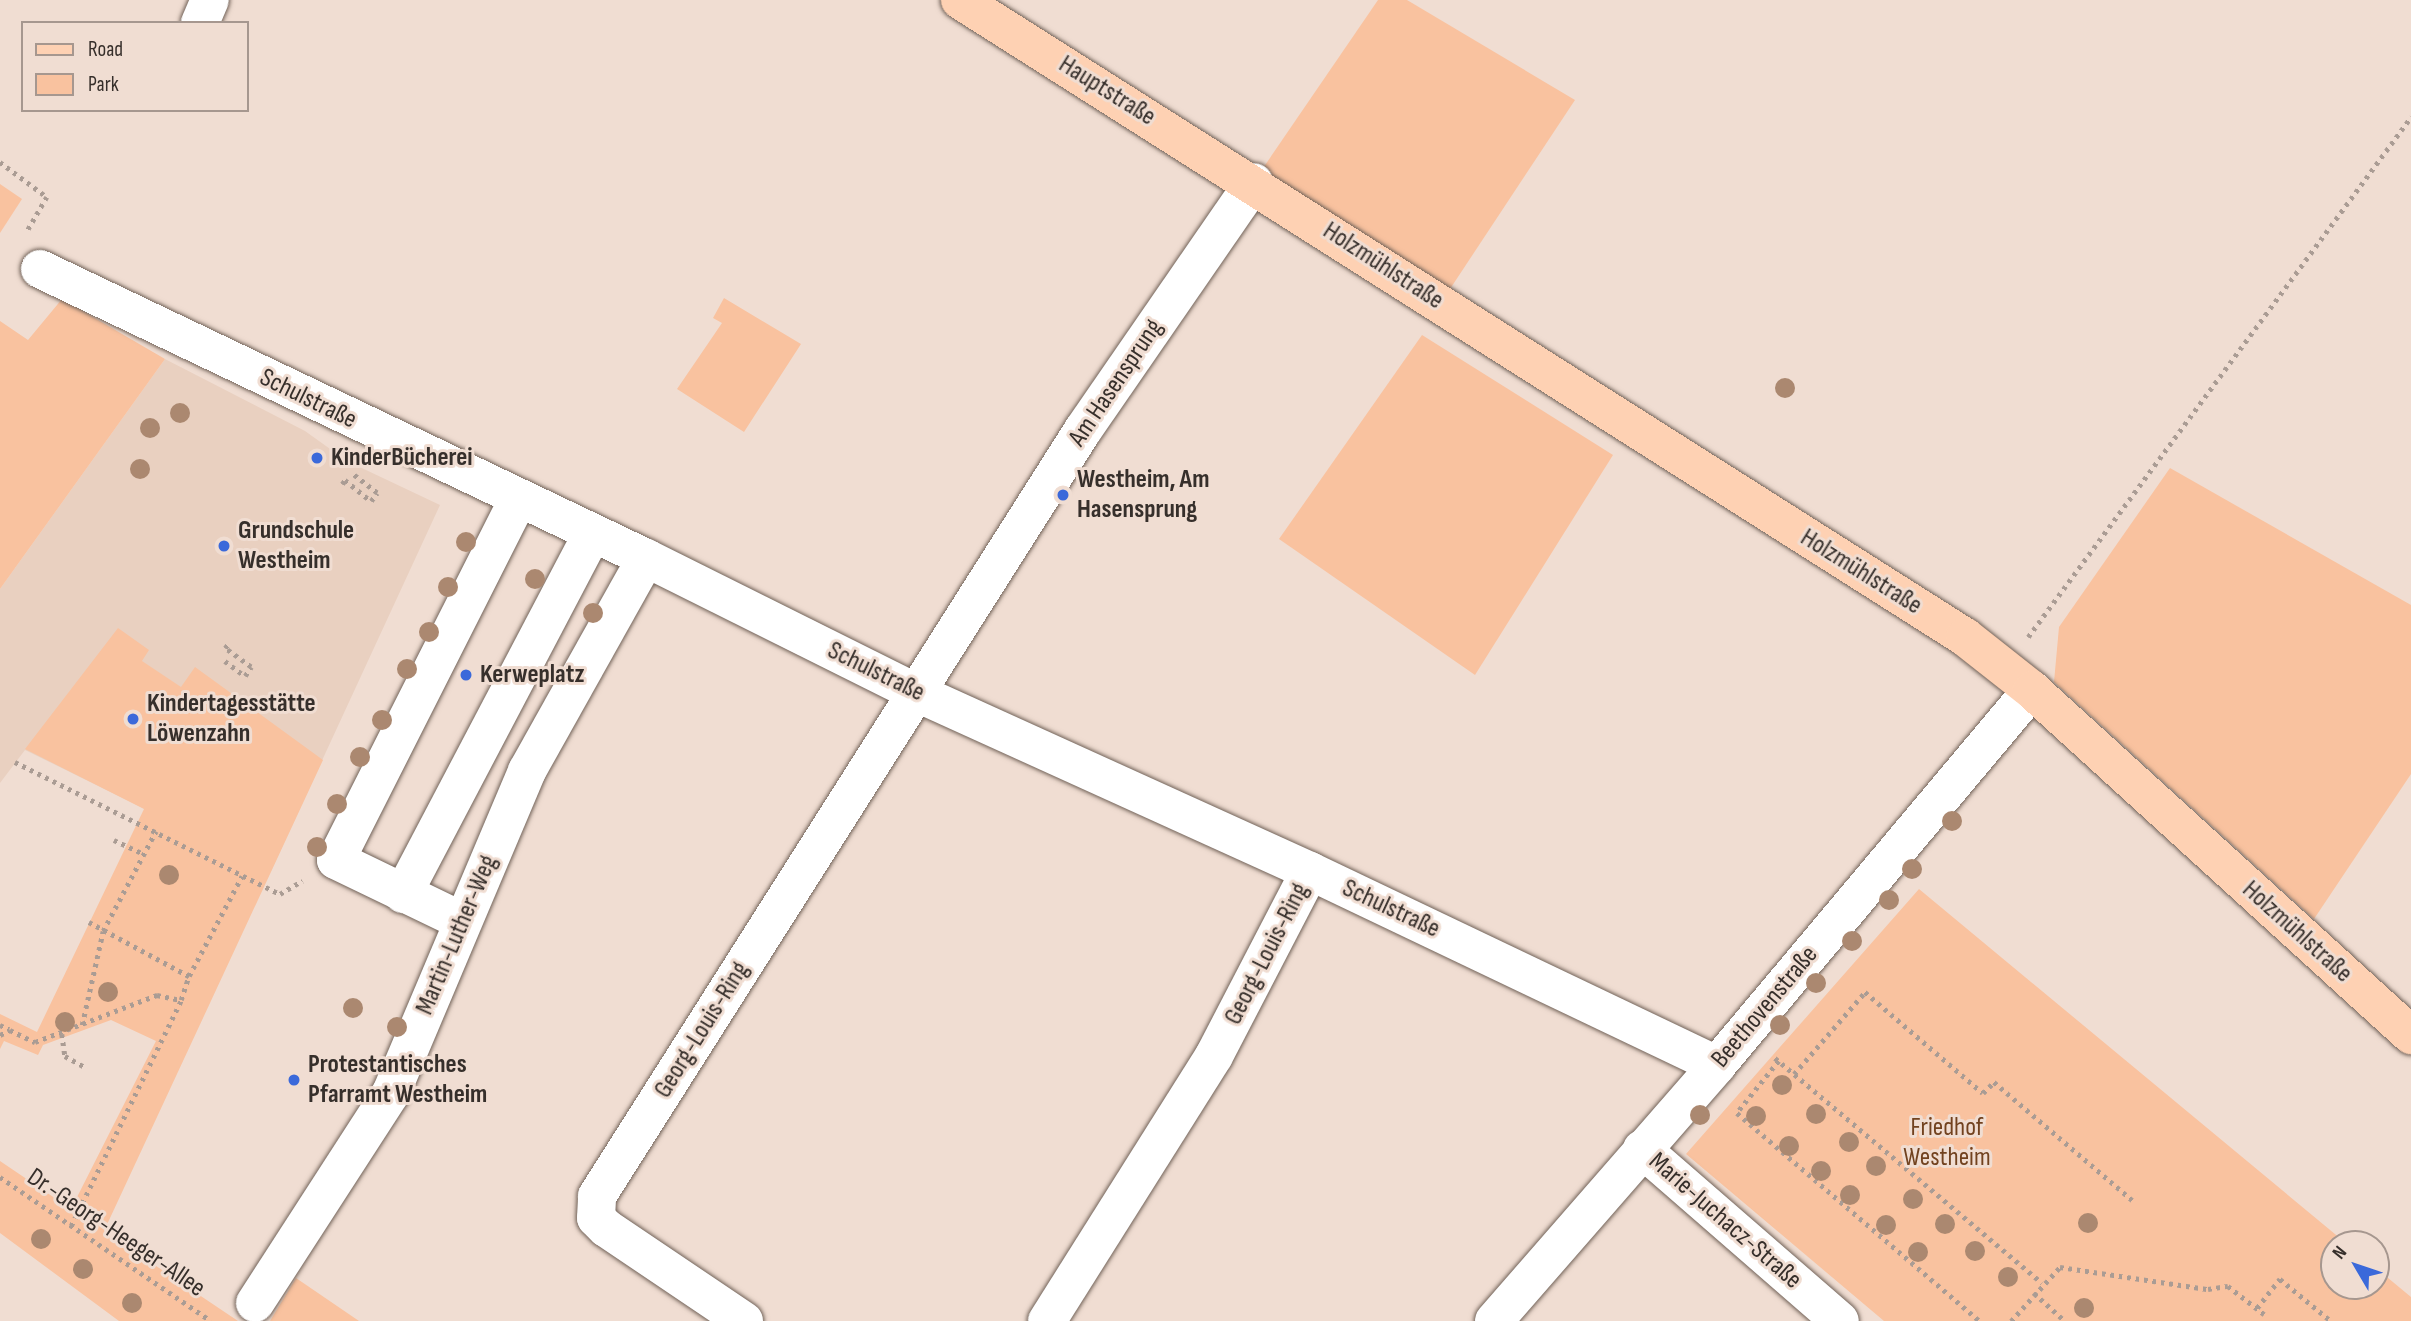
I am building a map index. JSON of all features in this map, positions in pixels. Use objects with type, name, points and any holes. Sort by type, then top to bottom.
[{"type":"main road","name":"Hauptstraße","points":[[960,0],[1254,183]]},
{"type":"main road","name":"Holzmühlstraße","points":[[1254,183],[1965,637],[2018,679],[2411,1035]]},
{"type":"street","points":[[201,21],[210,0]]},
{"type":"street","name":"Am Hasensprung","points":[[915,692],[1083,430],[1254,183]]},
{"type":"street","name":"Schulstraße","points":[[40,269],[646,558],[915,692],[1310,872],[1717,1065]]},
{"type":"street","points":[[463,921],[336,860],[518,499]]},
{"type":"street","points":[[403,894],[592,534]]},
{"type":"street","name":"Martin-Luther-Weg","points":[[255,1303],[391,1093],[527,771],[646,558]]},
{"type":"street","name":"Beethovenstraße","points":[[1493,1321],[1717,1065],[2018,679]]},
{"type":"street","name":"Georg-Louis-Ring","points":[[744,1321],[606,1228],[596,1218],[593,1205],[915,692]]},
{"type":"street","name":"Georg-Louis-Ring","points":[[1047,1321],[1214,1056],[1310,872]]},
{"type":"street","name":"Marie-Juchacz-Straße","points":[[1642,1149],[1840,1321]]},
{"type":"path","points":[[2018,679],[2411,117]]},
{"type":"path","points":[[0,163],[47,197],[21,241],[40,269]]},
{"type":"path","points":[[342,484],[345,480],[371,501],[377,494],[351,473]]},
{"type":"path","points":[[225,661],[245,676],[251,667],[225,648],[228,644]]},
{"type":"path","points":[[15,762],[280,894],[336,860]]},
{"type":"path","points":[[82,1025],[103,931],[156,831]]},
{"type":"path","points":[[114,840],[144,854]]},
{"type":"path","points":[[71,1226],[181,1000],[189,976],[242,876]]},
{"type":"path","points":[[89,922],[189,976]]},
{"type":"path","points":[[1794,1074],[1865,992],[1983,1093],[1994,1082],[2132,1200]]},
{"type":"path","points":[[0,1025],[35,1042],[62,1034],[157,995],[181,1000]]},
{"type":"path","points":[[0,1035],[10,1030]]},
{"type":"path","points":[[62,1034],[65,1056],[88,1068]]},
{"type":"path","points":[[1773,1055],[2042,1283]]},
{"type":"path","points":[[1779,1061],[1737,1113],[1980,1321]]},
{"type":"path","name":"Dr.-Georg-Heeger-Allee","points":[[0,1177],[211,1321]]},
{"type":"path","points":[[2011,1321],[2042,1283],[2060,1267],[2208,1289],[2228,1286],[2264,1314]]},
{"type":"path","points":[[2257,1308],[2280,1279],[2331,1321]]},
{"type":"path","points":[[2034,1293],[2065,1321]]},
{"type":"shaded area","name":"Grundschule Westheim","points":[[165,359],[305,431],[347,461],[440,505],[271,871],[25,750],[0,783],[0,589]]},
{"type":"green space","points":[[1378,0],[1407,0],[1575,100],[1450,289],[1261,171]]},
{"type":"green space","points":[[0,184],[22,199],[0,233]]},
{"type":"green space","points":[[724,298],[801,344],[744,432],[677,389],[722,323],[713,318]]},
{"type":"green space","points":[[62,299],[165,359],[0,589],[0,321],[28,340]]},
{"type":"green space","points":[[1422,335],[1613,455],[1475,675],[1279,539]]},
{"type":"green space","points":[[2170,468],[2411,605],[2411,774],[2314,919],[2054,682],[2059,627]]},
{"type":"green space","points":[[118,628],[149,650],[142,661],[181,687],[195,667],[323,760],[104,1231],[238,1321],[119,1321],[0,1233],[0,1161],[71,1209],[156,1041],[111,1020],[43,1045],[38,1055],[4,1041],[0,1049],[0,1014],[37,1032],[144,809],[25,749]]},
{"type":"green space","name":"Friedhof Westheim","points":[[1919,889],[2330,1230],[2320,1230],[2320,1300],[2390,1300],[2390,1280],[2411,1297],[2411,1321],[1884,1321],[1686,1154]]},
{"type":"green space","points":[[296,1278],[359,1321],[270,1321]]},
{"type":"place","name":"KinderBücherei","points":[[317,458]]},
{"type":"place","name":"Westheim, Am Hasensprung","points":[[1063,495]]},
{"type":"place","name":"Grundschule Westheim","points":[[224,546]]},
{"type":"place","name":"Kerweplatz","points":[[466,675]]},
{"type":"place","name":"Kindertagesstätte Löwenzahn","points":[[133,719]]},
{"type":"place","name":"Protestantisches Pfarramt Westheim","points":[[294,1080]]}]
